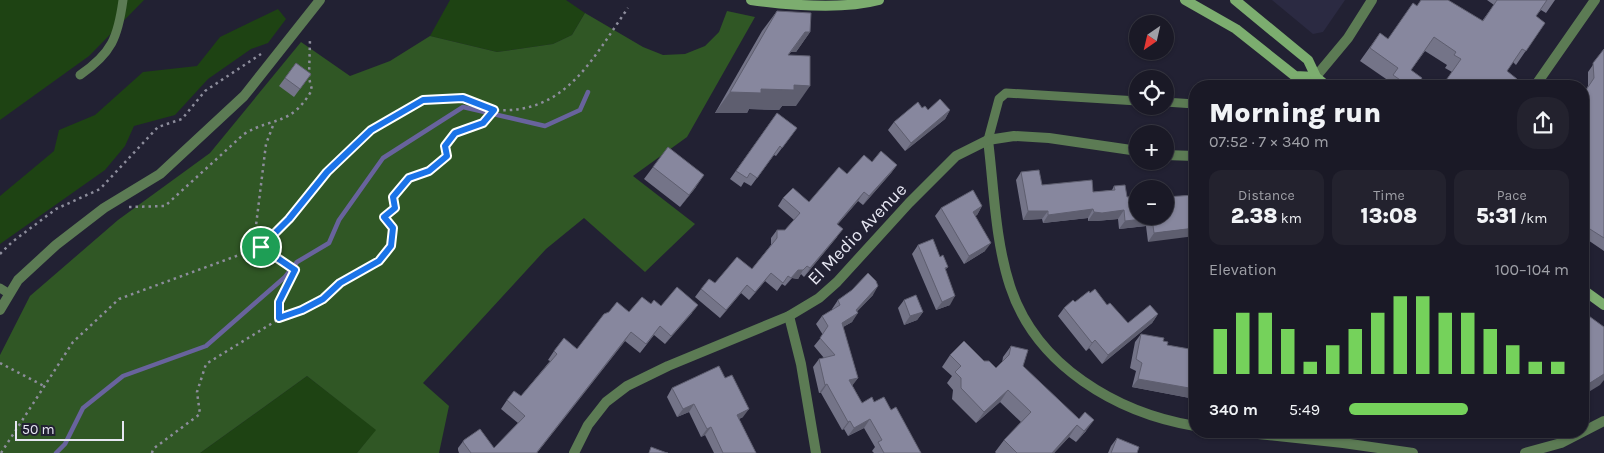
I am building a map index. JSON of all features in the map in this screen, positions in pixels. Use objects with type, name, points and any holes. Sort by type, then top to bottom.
[{"type":"main road","points":[[751,0],[783,4],[824,5],[879,0]]},
{"type":"main road","points":[[1185,0],[1236,29],[1295,76],[1316,77]]},
{"type":"main road","points":[[1235,0],[1308,60],[1316,77],[1320,80]]},
{"type":"main road","points":[[1589,294],[1604,305]]},
{"type":"street","points":[[0,310],[4,290],[18,280],[56,245],[104,208],[160,174],[244,96],[320,0]]},
{"type":"street","points":[[1313,80],[1348,38],[1372,0]]},
{"type":"street","points":[[1539,80],[1595,0]]},
{"type":"street","name":"El Medio Avenue","points":[[574,453],[588,425],[606,402],[627,386],[668,366],[789,316],[818,298],[837,282],[909,203],[956,156],[988,140],[1014,136],[1049,138],[1129,150]]},
{"type":"street","points":[[988,140],[1000,251],[1010,287],[1020,312],[1050,353],[1071,372],[1102,395],[1133,410],[1170,422],[1189,425]]},
{"type":"street","points":[[1174,155],[1189,156]]},
{"type":"street","points":[[789,316],[801,364],[816,453]]},
{"type":"street","points":[[1589,430],[1602,424]]},
{"type":"street","points":[[1302,438],[1343,442],[1413,453]]},
{"type":"street","points":[[1525,453],[1570,438]]},
{"type":"lane","points":[[80,75],[95,65],[112,45],[119,29],[123,0]]},
{"type":"lane","points":[[988,140],[998,99],[1006,93],[1129,100]]},
{"type":"lane","points":[[1174,103],[1189,104]]},
{"type":"path","points":[[1,453],[73,342],[119,299],[261,247],[289,219],[327,172],[371,130],[423,100],[463,98],[493,111],[515,112],[538,106],[558,96],[577,77],[628,8]]},
{"type":"path","points":[[104,208],[165,206],[244,134],[258,125],[274,123],[298,110],[312,90],[309,78],[310,39]]},
{"type":"path","points":[[0,254],[7,246],[56,209],[100,189],[158,127],[182,119],[205,91],[262,54]]},
{"type":"path","points":[[152,453],[153,449],[200,414],[197,392],[206,364],[279,318],[302,310],[323,299],[340,283],[379,261],[391,246],[393,228],[384,217],[395,208],[393,197],[409,178],[429,171],[442,162],[447,156],[445,146],[455,133],[483,123],[493,111]]},
{"type":"path","points":[[253,250],[266,144],[274,123]]},
{"type":"path","points":[[261,247],[295,270],[279,302],[279,318]]},
{"type":"path","points":[[0,363],[44,386]]},
{"type":"shaded area","points":[[1272,0],[1345,0],[1323,32],[1313,34]]},
{"type":"green space","points":[[0,0],[144,0],[89,56],[0,120]]},
{"type":"green space","points":[[450,0],[566,0],[585,13],[572,35],[553,44],[497,52],[430,36]]},
{"type":"green space","points":[[278,9],[286,19],[268,43],[251,49],[208,79],[175,115],[134,126],[125,146],[105,170],[0,244],[0,196],[54,151],[59,130],[95,115],[143,72],[197,66],[220,37]]},
{"type":"green space","points":[[727,11],[755,17],[687,137],[633,176],[695,224],[645,272],[584,218],[546,249],[423,383],[449,406],[439,453],[357,453],[376,430],[307,376],[200,453],[0,453],[0,355],[30,296],[118,220],[210,153],[301,42],[350,76],[390,61],[430,36],[497,52],[553,44],[572,35],[585,13],[643,47],[663,55],[685,54],[705,46],[719,32]]},
{"type":"green space","points":[[307,376],[377,430],[357,453],[200,453]]},
{"type":"building","points":[[1421,0],[1448,0],[1483,21],[1497,0],[1547,0],[1536,16],[1545,23],[1526,51],[1522,49],[1507,71],[1516,80],[1446,80],[1461,59],[1454,55],[1456,52],[1434,37],[1411,70],[1422,78],[1420,80],[1400,80],[1393,75],[1398,68],[1370,48],[1380,33],[1388,39],[1413,3],[1417,6]]},
{"type":"building","points":[[777,11],[811,13],[810,32],[805,32],[788,55],[810,56],[810,86],[794,85],[794,90],[761,89],[761,93],[730,92]]},
{"type":"building","points":[[1604,49],[1604,238],[1589,228],[1589,86],[1594,78],[1593,63]]},
{"type":"building","points":[[296,63],[311,74],[300,89],[285,78]]},
{"type":"building","points":[[940,99],[950,110],[911,143],[894,122],[918,102],[922,108],[925,106],[928,110]]},
{"type":"building","points":[[777,113],[797,128],[782,148],[780,146],[757,178],[750,173],[747,178],[736,171]]},
{"type":"building","points":[[668,147],[704,175],[689,195],[653,167]]},
{"type":"building","points":[[881,151],[897,165],[869,196],[864,192],[837,224],[843,229],[810,268],[807,266],[803,270],[798,270],[791,278],[788,276],[783,283],[771,273],[755,292],[747,285],[726,310],[701,289],[709,279],[715,283],[737,257],[752,269],[777,238],[777,230],[785,230],[800,213],[783,198],[793,188],[809,202],[839,167],[847,174],[864,155],[872,162]]},
{"type":"building","points":[[1039,170],[1042,185],[1092,180],[1093,192],[1115,190],[1114,186],[1125,185],[1127,197],[1129,197],[1129,221],[1125,221],[1124,210],[1102,213],[1094,212],[1093,209],[1048,215],[1048,211],[1028,211],[1021,172]]},
{"type":"building","points":[[973,190],[982,206],[973,212],[991,243],[969,256],[941,208]]},
{"type":"building","points":[[1189,195],[1189,229],[1154,233],[1153,225],[1174,225],[1174,196]]},
{"type":"building","points":[[933,239],[940,257],[943,255],[948,267],[945,268],[955,296],[942,302],[918,245]]},
{"type":"building","points":[[868,273],[878,286],[856,310],[858,313],[842,323],[858,378],[849,380],[862,403],[872,397],[874,402],[884,397],[891,410],[896,407],[921,453],[884,453],[878,442],[882,440],[870,419],[854,428],[850,421],[848,422],[827,384],[825,385],[819,359],[835,355],[820,338],[828,326],[822,316],[840,305],[838,300],[852,290]]},
{"type":"building","points":[[677,287],[698,305],[671,336],[660,326],[646,344],[631,332],[537,453],[471,453],[463,442],[480,429],[494,448],[525,416],[507,400],[514,391],[521,396],[557,354],[554,351],[564,338],[577,349],[604,314],[609,312],[617,302],[629,312],[642,297],[651,304],[654,300],[661,306]]},
{"type":"building","points":[[1095,289],[1107,305],[1110,303],[1128,323],[1150,305],[1158,314],[1108,355],[1095,340],[1092,343],[1064,308],[1073,300],[1075,302],[1089,291],[1090,293]]},
{"type":"building","points":[[916,295],[923,312],[910,316],[904,300]]},
{"type":"building","points":[[1589,316],[1604,327],[1604,374],[1589,384]]},
{"type":"building","points":[[1141,334],[1164,338],[1163,341],[1168,342],[1167,345],[1189,349],[1189,388],[1138,379],[1142,363],[1136,359]]},
{"type":"building","points":[[964,341],[984,361],[989,361],[996,368],[1009,355],[1011,346],[1028,350],[1023,366],[1079,419],[1085,412],[1094,420],[1084,431],[1077,425],[1052,453],[1017,453],[1004,440],[1031,412],[1008,390],[984,412],[961,388],[961,378],[955,372],[961,366],[950,355]]},
{"type":"building","points":[[719,366],[725,378],[732,375],[749,409],[737,415],[756,453],[723,453],[711,427],[707,429],[694,404],[683,409],[672,388]]},
{"type":"building","points":[[1117,438],[1139,447],[1137,453],[1111,453]]},
{"type":"building","points":[[651,447],[667,453],[649,453]]},
{"type":"waterway","points":[[56,453],[65,444],[83,408],[123,376],[206,346],[285,277],[297,262],[329,243],[339,220],[383,158],[463,107],[545,126],[580,110],[588,92]]},
{"type":"route","points":[[463,98],[494,110],[483,123],[455,133],[445,146],[447,156],[442,162],[429,171],[417,173],[409,178],[393,197],[395,208],[384,217],[393,228],[391,246],[379,261],[340,283],[323,299],[302,310],[279,318],[279,302],[295,270],[280,258],[261,247],[289,219],[327,172],[371,130],[423,100],[463,98]]}]
